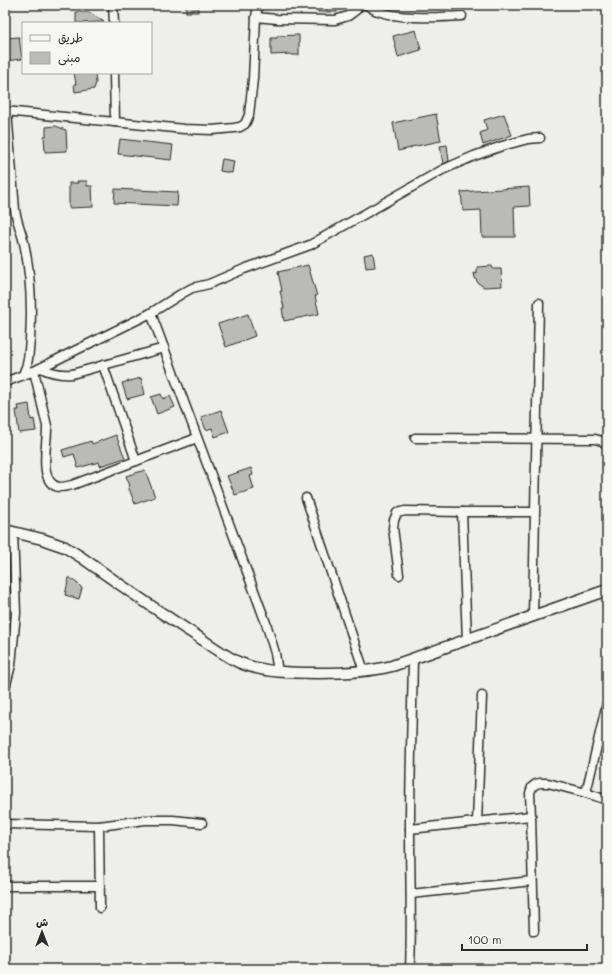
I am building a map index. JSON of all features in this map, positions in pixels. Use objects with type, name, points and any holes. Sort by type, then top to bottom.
[{"type":"street","points":[[113,5],[114,22]]},
{"type":"street","points":[[23,375],[29,353],[31,331],[30,291],[28,264],[15,210],[6,111],[184,129],[212,130],[240,127],[245,124],[249,115],[258,5]]},
{"type":"street","points":[[256,18],[335,20],[348,16],[360,5]]},
{"type":"street","points":[[367,5],[377,11],[394,16],[462,16]]},
{"type":"street","points":[[114,74],[115,122]]},
{"type":"street","points":[[5,382],[38,370],[151,313],[192,288],[209,284],[244,269],[310,245],[442,170],[502,146],[528,139],[540,138]]},
{"type":"street","points":[[533,617],[538,303]]},
{"type":"street","points":[[151,313],[266,623],[275,654],[278,672]]},
{"type":"street","points":[[38,370],[66,375],[164,348]]},
{"type":"street","points":[[103,365],[136,461]]},
{"type":"street","points":[[38,370],[47,426],[45,460],[46,471],[53,485],[58,487],[72,485],[197,438]]},
{"type":"street","points":[[415,438],[595,439],[602,441],[607,445]]},
{"type":"street","points":[[306,498],[364,672]]},
{"type":"street","points":[[399,575],[393,528],[397,513],[405,511],[534,512]]},
{"type":"street","points":[[462,512],[467,640]]},
{"type":"street","points":[[5,688],[11,665],[16,613],[9,531],[65,547],[182,627],[232,658],[249,666],[278,672],[364,672],[392,666],[607,590]]},
{"type":"street","points":[[410,969],[410,829],[413,659]]},
{"type":"street","points":[[477,822],[482,696]]},
{"type":"street","points":[[586,793],[607,703]]},
{"type":"street","points":[[534,931],[530,793],[532,787],[540,783],[548,783],[607,800]]},
{"type":"street","points":[[410,829],[531,816]]},
{"type":"street","points":[[5,824],[99,826],[145,820],[173,820],[202,823]]},
{"type":"street","points":[[99,826],[100,908]]},
{"type":"street","points":[[411,894],[532,881]]},
{"type":"street","points":[[5,886],[100,886]]},
{"type":"building","points":[[186,5],[198,5],[198,12],[186,12]]},
{"type":"building","points":[[318,5],[337,5],[337,12],[318,12]]},
{"type":"building","points":[[76,12],[89,12],[104,22],[76,22]]},
{"type":"building","points":[[416,30],[421,50],[398,57],[393,36]]},
{"type":"building","points":[[299,35],[299,55],[271,55],[271,38],[277,38],[277,36]]},
{"type":"building","points":[[19,37],[22,59],[5,61],[5,38]]},
{"type":"building","points":[[74,74],[95,74],[96,83],[94,89],[75,92],[74,84],[76,84]]},
{"type":"building","points":[[436,114],[441,141],[398,151],[393,123]]},
{"type":"building","points":[[504,114],[512,135],[483,145],[480,133],[487,130],[484,120]]},
{"type":"building","points":[[56,126],[66,130],[67,151],[45,152],[44,136],[46,136],[46,127]]},
{"type":"building","points":[[120,139],[173,145],[171,160],[118,154]]},
{"type":"building","points":[[447,145],[449,161],[443,164],[440,146]]},
{"type":"building","points":[[222,159],[234,161],[232,173],[220,171]]},
{"type":"building","points":[[77,181],[87,181],[87,186],[92,186],[93,207],[69,208],[69,183],[78,183]]},
{"type":"building","points":[[529,187],[530,206],[514,207],[515,237],[482,237],[481,210],[463,211],[461,192]]},
{"type":"building","points":[[115,189],[178,192],[177,206],[114,203]]},
{"type":"building","points":[[373,253],[375,267],[366,268],[364,255]]},
{"type":"building","points":[[308,265],[317,296],[315,296],[319,314],[284,321],[282,308],[284,308],[280,291],[282,291],[278,272]]},
{"type":"building","points":[[492,266],[493,269],[501,269],[502,286],[484,287],[478,283],[474,273],[477,274],[477,267]]},
{"type":"building","points":[[248,314],[255,336],[226,347],[218,324]]},
{"type":"building","points":[[141,378],[145,394],[127,399],[122,383]]},
{"type":"building","points":[[161,394],[163,399],[170,396],[175,407],[157,414],[151,397]]},
{"type":"building","points":[[29,404],[31,420],[34,419],[36,431],[19,433],[16,410],[19,410],[18,406]]},
{"type":"building","points":[[221,410],[229,432],[215,437],[212,428],[206,430],[201,417]]},
{"type":"building","points":[[116,435],[125,458],[100,466],[99,462],[78,468],[74,454],[64,457],[62,450],[91,441],[92,444]]},
{"type":"building","points":[[251,468],[253,475],[250,476],[254,489],[235,495],[227,476]]},
{"type":"building","points":[[145,470],[155,497],[135,504],[126,476]]},
{"type":"building","points":[[69,577],[82,588],[79,599],[65,595]]}]
